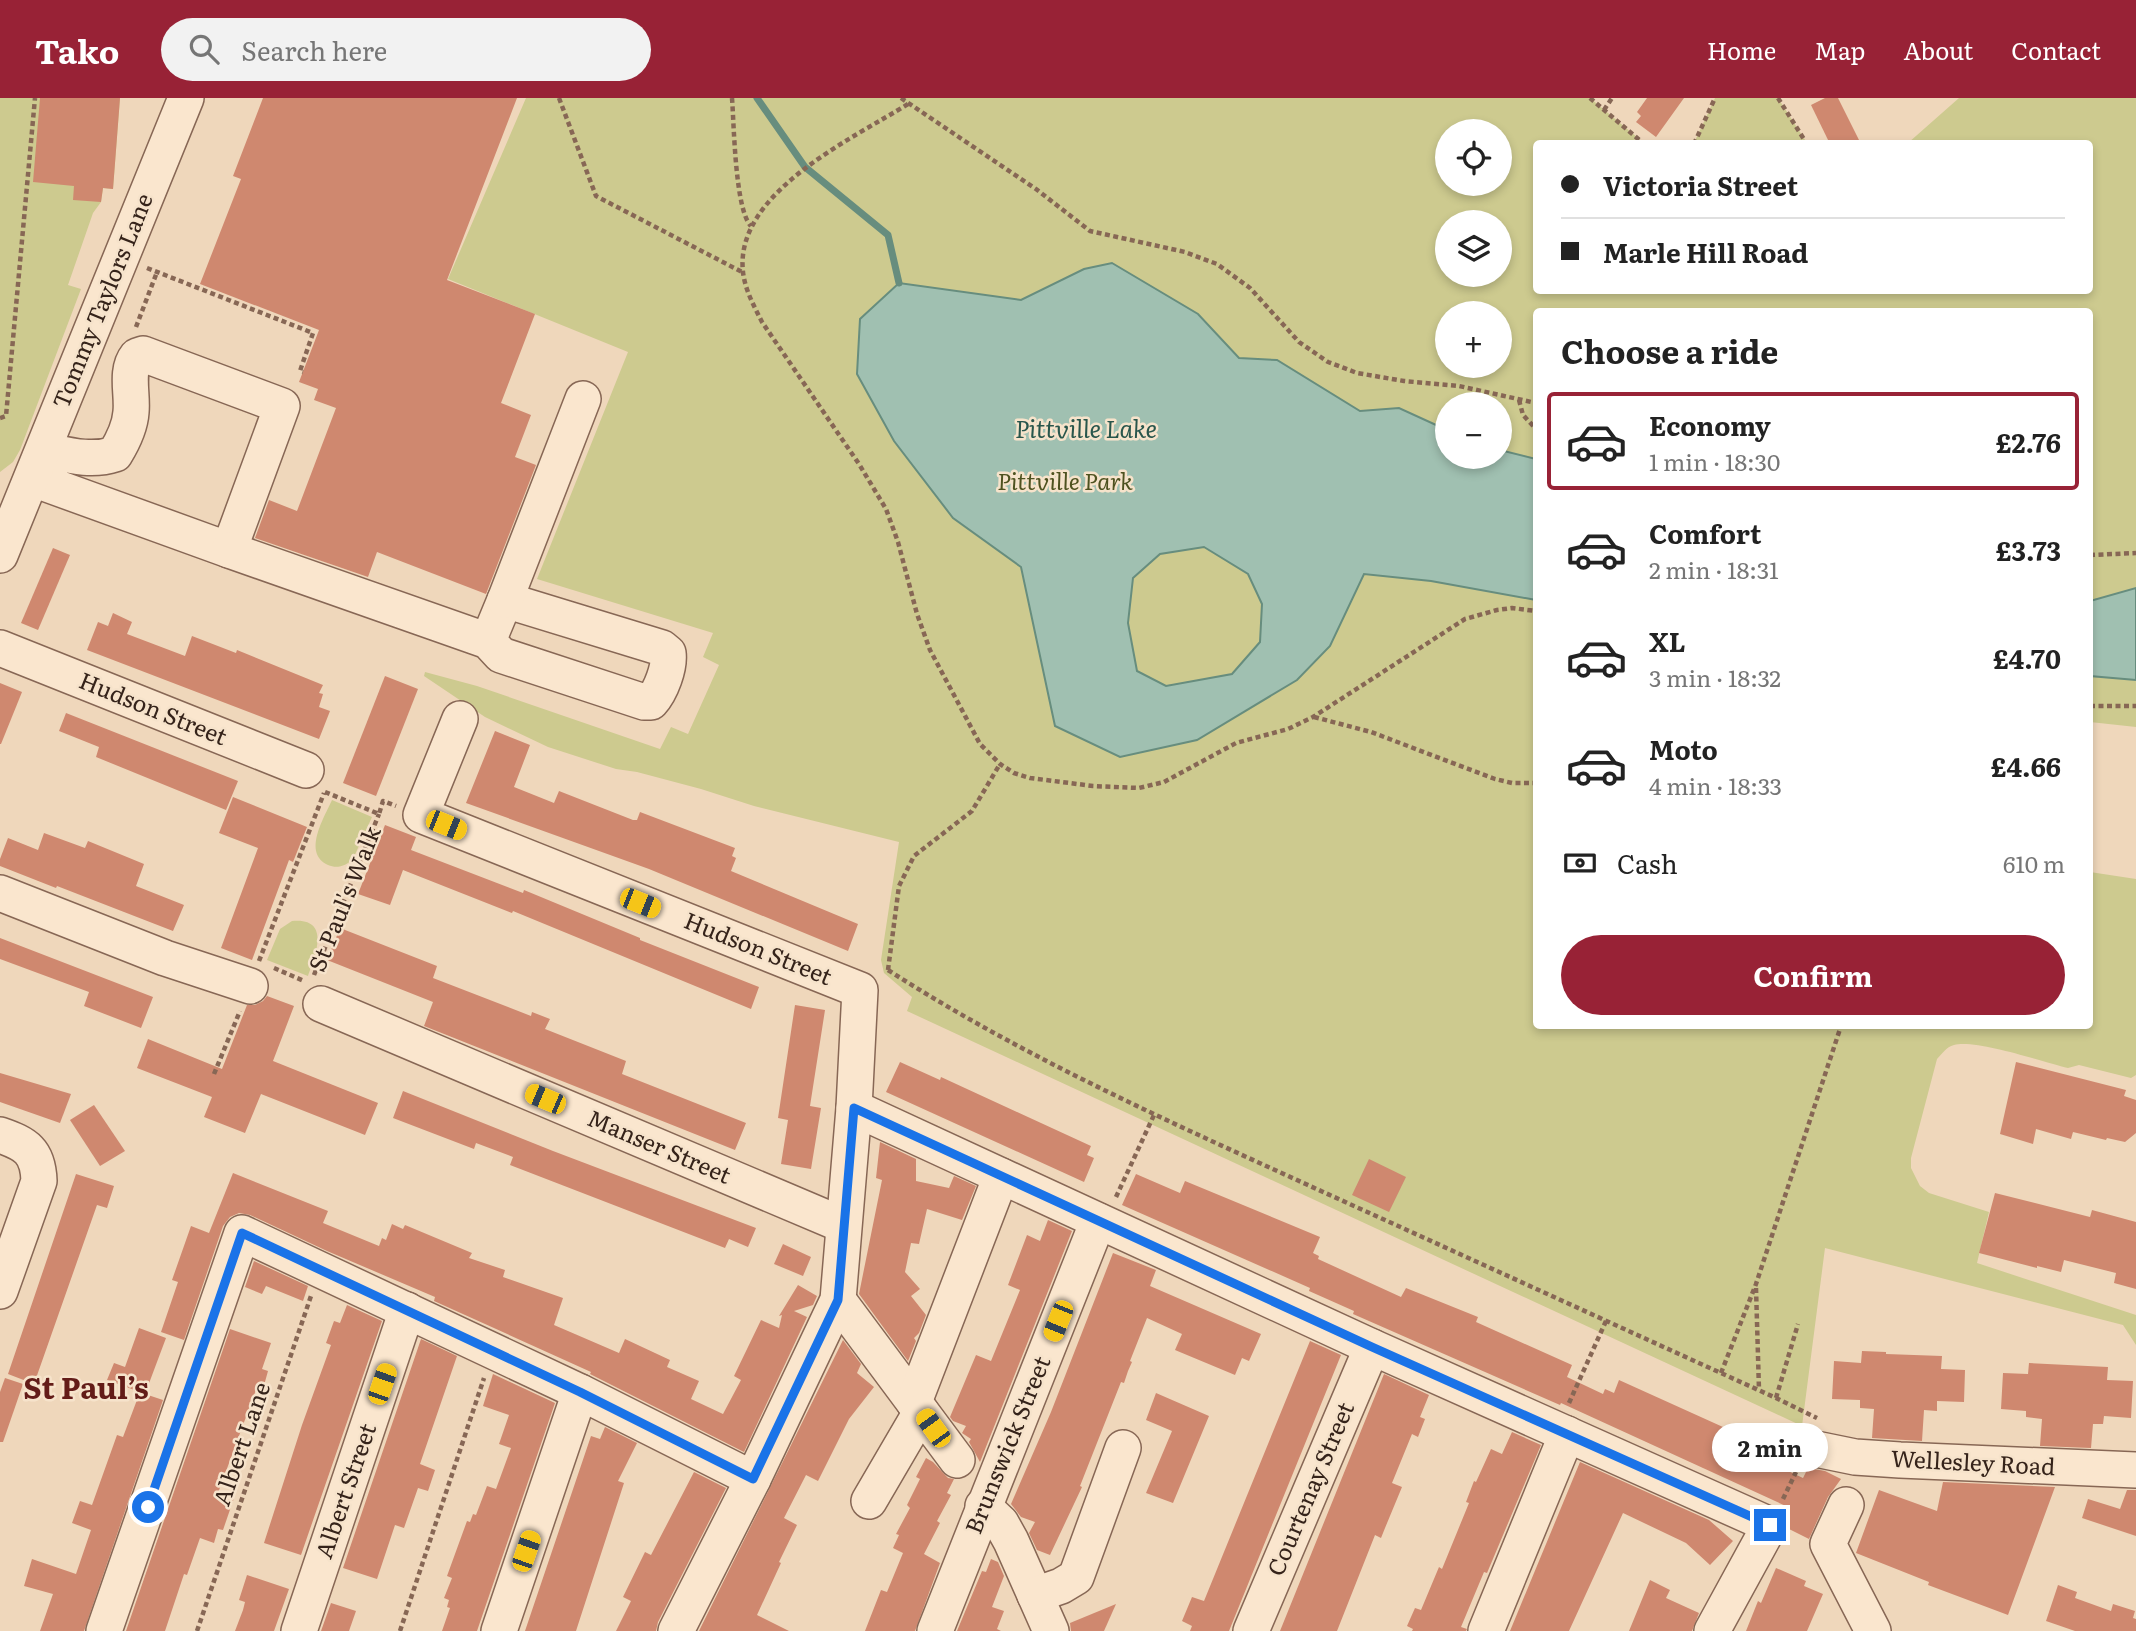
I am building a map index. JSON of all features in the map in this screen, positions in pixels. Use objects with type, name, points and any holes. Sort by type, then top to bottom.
[{"type":"street","name":"Tommy Taylors Lane","points":[[0,555],[156,166],[186,98]]},
{"type":"street","points":[[33,478],[85,458],[102,458],[115,454],[128,429],[131,412],[131,368],[137,356],[143,354],[282,406],[229,550]]},
{"type":"street","points":[[488,641],[583,399]]},
{"type":"street","points":[[33,478],[488,641],[501,655],[644,702],[652,702],[656,697],[669,661],[668,653],[662,648],[505,600]]},
{"type":"street","name":"Hudson Street","points":[[0,649],[315,781]]},
{"type":"street","points":[[421,816],[460,719]]},
{"type":"street","name":"Hudson Street","points":[[421,816],[873,985]]},
{"type":"street","points":[[0,893],[165,958],[255,974]]},
{"type":"street","points":[[679,1630],[838,1300],[854,1108],[873,985]]},
{"type":"street","name":"Manser Street","points":[[321,1004],[843,1225]]},
{"type":"street","points":[[854,1108],[1372,1347],[1770,1525],[1712,1631]]},
{"type":"street","points":[[0,1135],[28,1148],[38,1169],[39,1181],[0,1291]]},
{"type":"street","points":[[869,1501],[918,1407],[1002,1176]]},
{"type":"street","name":"Brunswick Street","points":[[935,1631],[983,1506],[1101,1222]]},
{"type":"street","points":[[104,1631],[242,1233],[580,1392],[753,1479]]},
{"type":"street","points":[[838,1300],[957,1460]]},
{"type":"street","name":"Albert Street","points":[[299,1631],[407,1310]]},
{"type":"street","name":"Courtenay Street","points":[[1251,1631],[1372,1347]]},
{"type":"street","points":[[499,1631],[580,1392]]},
{"type":"street","points":[[1486,1631],[1567,1434]]},
{"type":"street","name":"Wellesley Road","points":[[1809,1436],[1854,1457],[2136,1470]]},
{"type":"street","points":[[1035,1595],[1061,1586],[1076,1577],[1123,1448]]},
{"type":"street","points":[[1846,1505],[1828,1544],[1873,1631]]},
{"type":"street","points":[[983,1506],[1002,1523],[1051,1631]]},
{"type":"path","points":[[0,418],[6,416],[35,98]]},
{"type":"path","points":[[559,98],[596,196],[743,272]]},
{"type":"path","points":[[732,98],[740,194],[744,215],[751,226]]},
{"type":"path","points":[[901,98],[1036,189],[1090,231],[1185,253],[1217,264],[1250,288],[1299,342],[1328,362],[1357,373],[1459,386],[1533,402]]},
{"type":"path","points":[[1590,98],[1639,140]]},
{"type":"path","points":[[1604,110],[1612,98]]},
{"type":"path","points":[[1696,140],[1715,98]]},
{"type":"path","points":[[1778,98],[1804,140]]},
{"type":"path","points":[[908,104],[803,170],[767,203],[751,226],[744,244],[743,272],[750,297],[762,322],[859,464],[886,509],[930,650],[980,744],[1000,765],[1030,778],[1093,786],[1139,788],[1164,782],[1236,743],[1288,729],[1313,717],[1465,620],[1497,610],[1512,608],[1533,611]]},
{"type":"path","points":[[148,268],[313,333],[300,371],[303,372]]},
{"type":"path","points":[[1519,399],[1523,415],[1533,426]]},
{"type":"path","points":[[2093,555],[2136,553]]},
{"type":"path","points":[[2093,706],[2136,706]]},
{"type":"path","points":[[1313,717],[1371,732],[1495,779],[1512,783],[1533,783]]},
{"type":"path","points":[[873,985],[888,970],[899,886],[914,856],[972,811],[1000,765]]},
{"type":"path","points":[[214,1074],[255,974],[315,781]]},
{"type":"path","name":"St Paul's Walk","points":[[315,781],[379,814]]},
{"type":"path","name":"St Paul's Walk","points":[[255,974],[311,983],[383,801],[421,816]]},
{"type":"path","points":[[888,970],[994,1032],[1154,1115],[1776,1398],[1809,1436],[1770,1525]]},
{"type":"path","points":[[1721,1373],[1756,1284],[1840,1029]]},
{"type":"path","points":[[1101,1222],[1154,1115]]},
{"type":"path","name":"Albert Lane","points":[[197,1631],[320,1269]]},
{"type":"path","points":[[1756,1284],[1759,1390]]},
{"type":"path","points":[[1567,1434],[1574,1415],[1564,1411],[1606,1321]]},
{"type":"path","points":[[1776,1398],[1798,1324]]},
{"type":"path","points":[[400,1631],[493,1351]]},
{"type":"green space","points":[[0,98],[120,98],[113,189],[103,188],[101,202],[93,213],[68,285],[81,289],[20,450],[13,462],[0,472]]},
{"type":"green space","name":"Pittville Park","points":[[526,98],[1590,98],[1640,140],[1533,140],[1533,294],[2093,294],[2093,140],[1911,140],[1959,98],[2136,98],[2136,727],[2093,722],[2093,308],[1533,308],[1533,1029],[2093,1029],[2093,872],[2136,879],[2136,1075],[2131,1078],[2079,1065],[2068,1068],[1978,1045],[1951,1046],[1937,1059],[1911,1158],[1911,1168],[1920,1186],[1929,1193],[1989,1212],[1977,1263],[2136,1315],[2136,1345],[2123,1325],[1825,1248],[1802,1426],[907,1011],[912,997],[884,973],[881,960],[899,842],[754,806],[637,772],[616,769],[548,747],[485,717],[424,676],[425,672],[477,686],[660,749],[671,727],[688,734],[719,665],[703,657],[713,633],[537,579],[628,352],[448,279]]},
{"type":"green space","points":[[1715,98],[1778,98],[1805,140],[1695,140]]},
{"type":"green space","points":[[332,800],[372,817],[353,859],[338,867],[320,860],[316,844],[320,825]]},
{"type":"green space","points":[[292,921],[304,921],[316,931],[317,948],[308,976],[267,960],[280,929]]},
{"type":"water","name":"Pittville Lake","points":[[1112,263],[1198,314],[1239,358],[1277,360],[1360,411],[1399,408],[1435,424],[1435,469],[1512,469],[1512,453],[1533,458],[1533,599],[1431,581],[1364,574],[1330,646],[1297,680],[1197,740],[1120,757],[1055,726],[1021,567],[953,518],[894,441],[857,374],[860,319],[899,283],[1021,300],[1084,269]],"holes":[[[1204,547],[1248,574],[1262,604],[1260,642],[1232,674],[1166,686],[1137,671],[1128,623],[1133,578],[1160,554]]]},
{"type":"water","points":[[2136,588],[2136,680],[2093,676],[2093,600]]},
{"type":"building","points":[[40,98],[120,98],[113,189],[103,188],[101,202],[73,200],[74,186],[33,182]]},
{"type":"building","points":[[263,98],[517,98],[447,280],[535,314],[501,403],[531,415],[515,457],[536,465],[486,594],[377,552],[368,577],[255,538],[269,500],[297,511],[336,408],[314,400],[318,389],[299,382],[319,330],[200,284],[241,179],[233,176]]},
{"type":"building","points":[[1647,98],[1684,98],[1656,137],[1636,122],[1641,116],[1637,112]]},
{"type":"building","points":[[1825,98],[1838,98],[1859,140],[1828,140],[1811,105]]},
{"type":"building","points":[[53,548],[70,555],[38,630],[21,623]]},
{"type":"building","points":[[113,613],[132,622],[127,634],[185,656],[192,636],[236,653],[237,650],[323,685],[319,693],[323,694],[319,707],[330,711],[319,739],[87,650],[98,622],[108,626]]},
{"type":"building","points":[[385,676],[418,689],[376,796],[343,783]]},
{"type":"building","points":[[0,683],[22,692],[1,744],[0,744]]},
{"type":"building","points":[[66,713],[238,781],[226,810],[96,757],[99,747],[59,731]]},
{"type":"building","points":[[495,731],[530,745],[514,787],[554,803],[559,791],[633,820],[637,820],[640,812],[735,848],[732,856],[736,858],[731,871],[858,924],[848,951],[649,869],[466,803]]},
{"type":"building","points":[[233,797],[307,827],[293,862],[289,860],[252,960],[221,948],[258,848],[219,833]]},
{"type":"building","points":[[385,825],[416,837],[411,850],[523,893],[524,890],[759,987],[751,1009],[513,911],[512,913],[403,870],[390,905],[358,894]]},
{"type":"building","points":[[44,833],[85,848],[88,841],[144,864],[136,886],[184,905],[173,931],[0,866],[8,838],[38,850]]},
{"type":"building","points":[[340,928],[437,966],[433,978],[531,1016],[532,1012],[550,1019],[545,1029],[626,1061],[622,1074],[746,1123],[735,1150],[424,1026],[433,1002],[327,960]]},
{"type":"building","points":[[0,938],[153,997],[141,1028],[84,1006],[89,992],[0,959]]},
{"type":"building","points":[[267,996],[294,1006],[273,1061],[378,1103],[365,1135],[261,1094],[245,1133],[204,1117],[212,1097],[137,1068],[148,1039],[222,1069],[247,1005],[255,1005]]},
{"type":"building","points":[[795,1005],[825,1010],[810,1106],[821,1108],[811,1169],[781,1164],[788,1120],[778,1118]]},
{"type":"building","points":[[900,1062],[940,1080],[941,1077],[1091,1146],[1087,1155],[1094,1158],[1084,1182],[886,1092]]},
{"type":"building","points":[[2016,1062],[2126,1090],[2124,1096],[2136,1100],[2136,1133],[2125,1142],[2073,1132],[2071,1139],[2036,1129],[2033,1144],[2000,1134]]},
{"type":"building","points":[[0,1073],[71,1094],[60,1123],[0,1102]]},
{"type":"building","points":[[403,1091],[756,1228],[748,1247],[729,1239],[725,1248],[510,1165],[513,1157],[476,1143],[474,1149],[393,1118]]},
{"type":"building","points":[[94,1105],[125,1151],[100,1166],[70,1120]]},
{"type":"building","points":[[880,1142],[916,1159],[916,1181],[949,1188],[954,1176],[976,1186],[962,1220],[927,1209],[919,1244],[911,1243],[905,1272],[920,1289],[911,1296],[926,1315],[919,1333],[914,1338],[916,1341],[908,1361],[859,1294],[882,1180],[876,1178]]},
{"type":"building","points":[[1369,1159],[1406,1177],[1389,1212],[1352,1195]]},
{"type":"building","points":[[233,1173],[328,1211],[323,1223],[379,1246],[382,1238],[386,1240],[392,1224],[403,1229],[405,1225],[472,1253],[469,1258],[505,1270],[503,1277],[563,1298],[554,1325],[619,1353],[625,1339],[670,1360],[667,1367],[699,1381],[691,1399],[723,1414],[741,1380],[734,1376],[761,1320],[779,1328],[782,1315],[779,1316],[798,1285],[817,1296],[813,1305],[794,1311],[807,1317],[744,1452],[590,1374],[591,1372],[434,1301],[435,1297],[250,1215],[239,1213],[230,1217],[223,1226],[184,1340],[161,1332],[178,1282],[172,1280],[191,1226],[209,1233]]},
{"type":"building","points":[[76,1174],[114,1186],[107,1208],[97,1205],[34,1384],[8,1374]]},
{"type":"building","points":[[1136,1174],[1180,1193],[1185,1181],[1320,1237],[1313,1253],[1319,1256],[1318,1259],[1401,1297],[1406,1288],[1478,1317],[1476,1322],[1572,1365],[1567,1377],[1603,1394],[1605,1389],[1614,1393],[1619,1380],[1765,1446],[1760,1458],[1803,1478],[1808,1468],[1825,1471],[1841,1479],[1828,1497],[1809,1539],[1789,1529],[1790,1523],[1785,1512],[1788,1507],[1561,1403],[1560,1405],[1353,1314],[1354,1311],[1309,1291],[1310,1288],[1122,1205]]},
{"type":"building","points":[[1995,1193],[2090,1217],[2092,1210],[2136,1222],[2136,1289],[2114,1283],[2116,1273],[2064,1260],[2061,1272],[1979,1253]]},
{"type":"building","points":[[1048,1220],[1072,1231],[980,1462],[969,1442],[971,1439],[962,1433],[966,1426],[950,1417],[976,1355],[991,1361],[1020,1290],[1008,1285],[1027,1235],[1040,1241]]},
{"type":"building","points":[[783,1244],[811,1257],[803,1276],[774,1264]]},
{"type":"building","points":[[1113,1253],[1156,1270],[1150,1286],[1261,1334],[1249,1361],[1242,1358],[1235,1375],[1175,1350],[1182,1334],[1147,1318],[1124,1383],[1121,1382],[1080,1486],[1082,1487],[1050,1555],[1037,1550],[1029,1533],[1035,1522],[1021,1517],[1011,1504],[1051,1412]]},
{"type":"building","points":[[254,1261],[308,1286],[303,1301],[266,1286],[262,1294],[245,1287]]},
{"type":"building","points":[[347,1305],[382,1321],[301,1555],[264,1543],[331,1345],[326,1343],[334,1321],[340,1323]]},
{"type":"building","points":[[139,1328],[166,1338],[145,1394],[163,1400],[84,1631],[40,1631],[53,1594],[24,1586],[32,1559],[76,1574],[91,1530],[72,1523],[80,1501],[92,1505],[117,1435],[123,1437],[140,1392],[107,1380],[114,1363],[125,1367]]},
{"type":"building","points":[[230,1329],[271,1343],[262,1369],[268,1371],[263,1389],[257,1387],[218,1493],[234,1498],[223,1530],[218,1529],[214,1543],[200,1538],[187,1575],[184,1574],[165,1631],[126,1631]]},
{"type":"building","points":[[421,1339],[457,1356],[420,1464],[435,1470],[428,1491],[418,1488],[404,1528],[395,1525],[377,1579],[343,1568]]},
{"type":"building","points":[[843,1340],[861,1364],[857,1373],[874,1387],[849,1419],[818,1481],[806,1475],[784,1518],[797,1525],[757,1615],[789,1631],[699,1631]]},
{"type":"building","points":[[1310,1341],[1341,1355],[1229,1631],[1190,1631],[1192,1626],[1182,1621],[1192,1597],[1204,1601]]},
{"type":"building","points":[[1862,1351],[1942,1356],[1941,1369],[1965,1370],[1964,1402],[1937,1401],[1937,1411],[1924,1410],[1922,1441],[1872,1438],[1874,1409],[1860,1408],[1860,1400],[1832,1399],[1834,1361],[1861,1363]]},
{"type":"building","points":[[2029,1363],[2108,1367],[2107,1380],[2133,1381],[2131,1418],[2104,1416],[2103,1424],[2093,1424],[2091,1448],[2040,1446],[2042,1419],[2026,1417],[2026,1411],[2001,1409],[2003,1373],[2028,1374]]},
{"type":"building","points":[[493,1374],[555,1403],[477,1631],[442,1631],[450,1608],[447,1607],[449,1600],[444,1598],[452,1578],[447,1576],[467,1521],[470,1522],[473,1514],[476,1515],[487,1486],[496,1489],[511,1448],[499,1444],[509,1415],[483,1406]]},
{"type":"building","points":[[1384,1374],[1429,1395],[1420,1417],[1425,1419],[1418,1437],[1412,1434],[1392,1483],[1402,1487],[1381,1538],[1375,1535],[1337,1631],[1280,1631]]},
{"type":"building","points":[[5,1378],[23,1384],[3,1442],[0,1442],[0,1392]]},
{"type":"building","points":[[1156,1393],[1209,1416],[1173,1503],[1146,1493],[1172,1431],[1146,1420]]},
{"type":"building","points":[[605,1427],[637,1443],[618,1481],[624,1483],[576,1631],[525,1631],[591,1436],[600,1439]]},
{"type":"building","points":[[1512,1432],[1541,1445],[1461,1627],[1467,1629],[1466,1631],[1412,1631],[1413,1629],[1407,1626],[1415,1608],[1421,1610],[1439,1567],[1442,1569],[1469,1503],[1466,1502],[1474,1481],[1476,1482],[1491,1449],[1502,1454]]},
{"type":"building","points":[[926,1458],[948,1478],[954,1479],[947,1493],[951,1495],[937,1521],[940,1523],[924,1554],[940,1563],[915,1631],[865,1631],[881,1590],[887,1592],[903,1553],[893,1548],[899,1535],[896,1534],[910,1508],[907,1505],[920,1479],[916,1477]]},
{"type":"building","points":[[1580,1462],[1709,1520],[1733,1541],[1710,1565],[1686,1543],[1623,1513],[1569,1631],[1510,1631]]},
{"type":"building","points":[[694,1472],[726,1488],[658,1622],[656,1631],[616,1631],[631,1601],[623,1597],[645,1552],[651,1555]]},
{"type":"building","points":[[1943,1482],[2055,1487],[2008,1615],[1928,1585],[1929,1582],[1856,1553],[1879,1490],[1937,1511]]},
{"type":"building","points":[[2127,1490],[2136,1490],[2136,1536],[2082,1518],[2088,1499],[2120,1509]]},
{"type":"building","points":[[991,1559],[998,1562],[1004,1576],[992,1607],[1004,1611],[997,1629],[1001,1631],[957,1631],[982,1571],[986,1572]]},
{"type":"building","points":[[1776,1568],[1806,1581],[1804,1586],[1823,1594],[1807,1631],[1746,1631]]},
{"type":"building","points":[[247,1575],[289,1589],[274,1631],[235,1631],[245,1602],[239,1600]]},
{"type":"building","points":[[1650,1580],[1670,1590],[1666,1598],[1699,1613],[1692,1631],[1629,1631]]},
{"type":"building","points":[[2058,1585],[2077,1592],[2075,1598],[2111,1611],[2113,1604],[2135,1611],[2133,1618],[2136,1619],[2136,1631],[2075,1631],[2046,1621]]},
{"type":"building","points":[[331,1603],[356,1611],[349,1631],[321,1631]]},
{"type":"building","points":[[1116,1604],[1104,1631],[1071,1631],[1070,1623]]},
{"type":"waterway","points":[[757,98],[805,167],[888,235],[899,283]]},
{"type":"district","name":"St Paul’s","points":[[86,1389]]},
{"type":"route","points":[[148,1507],[242,1233],[580,1392],[753,1479],[838,1300],[854,1108],[1372,1347],[1770,1525]]}]
